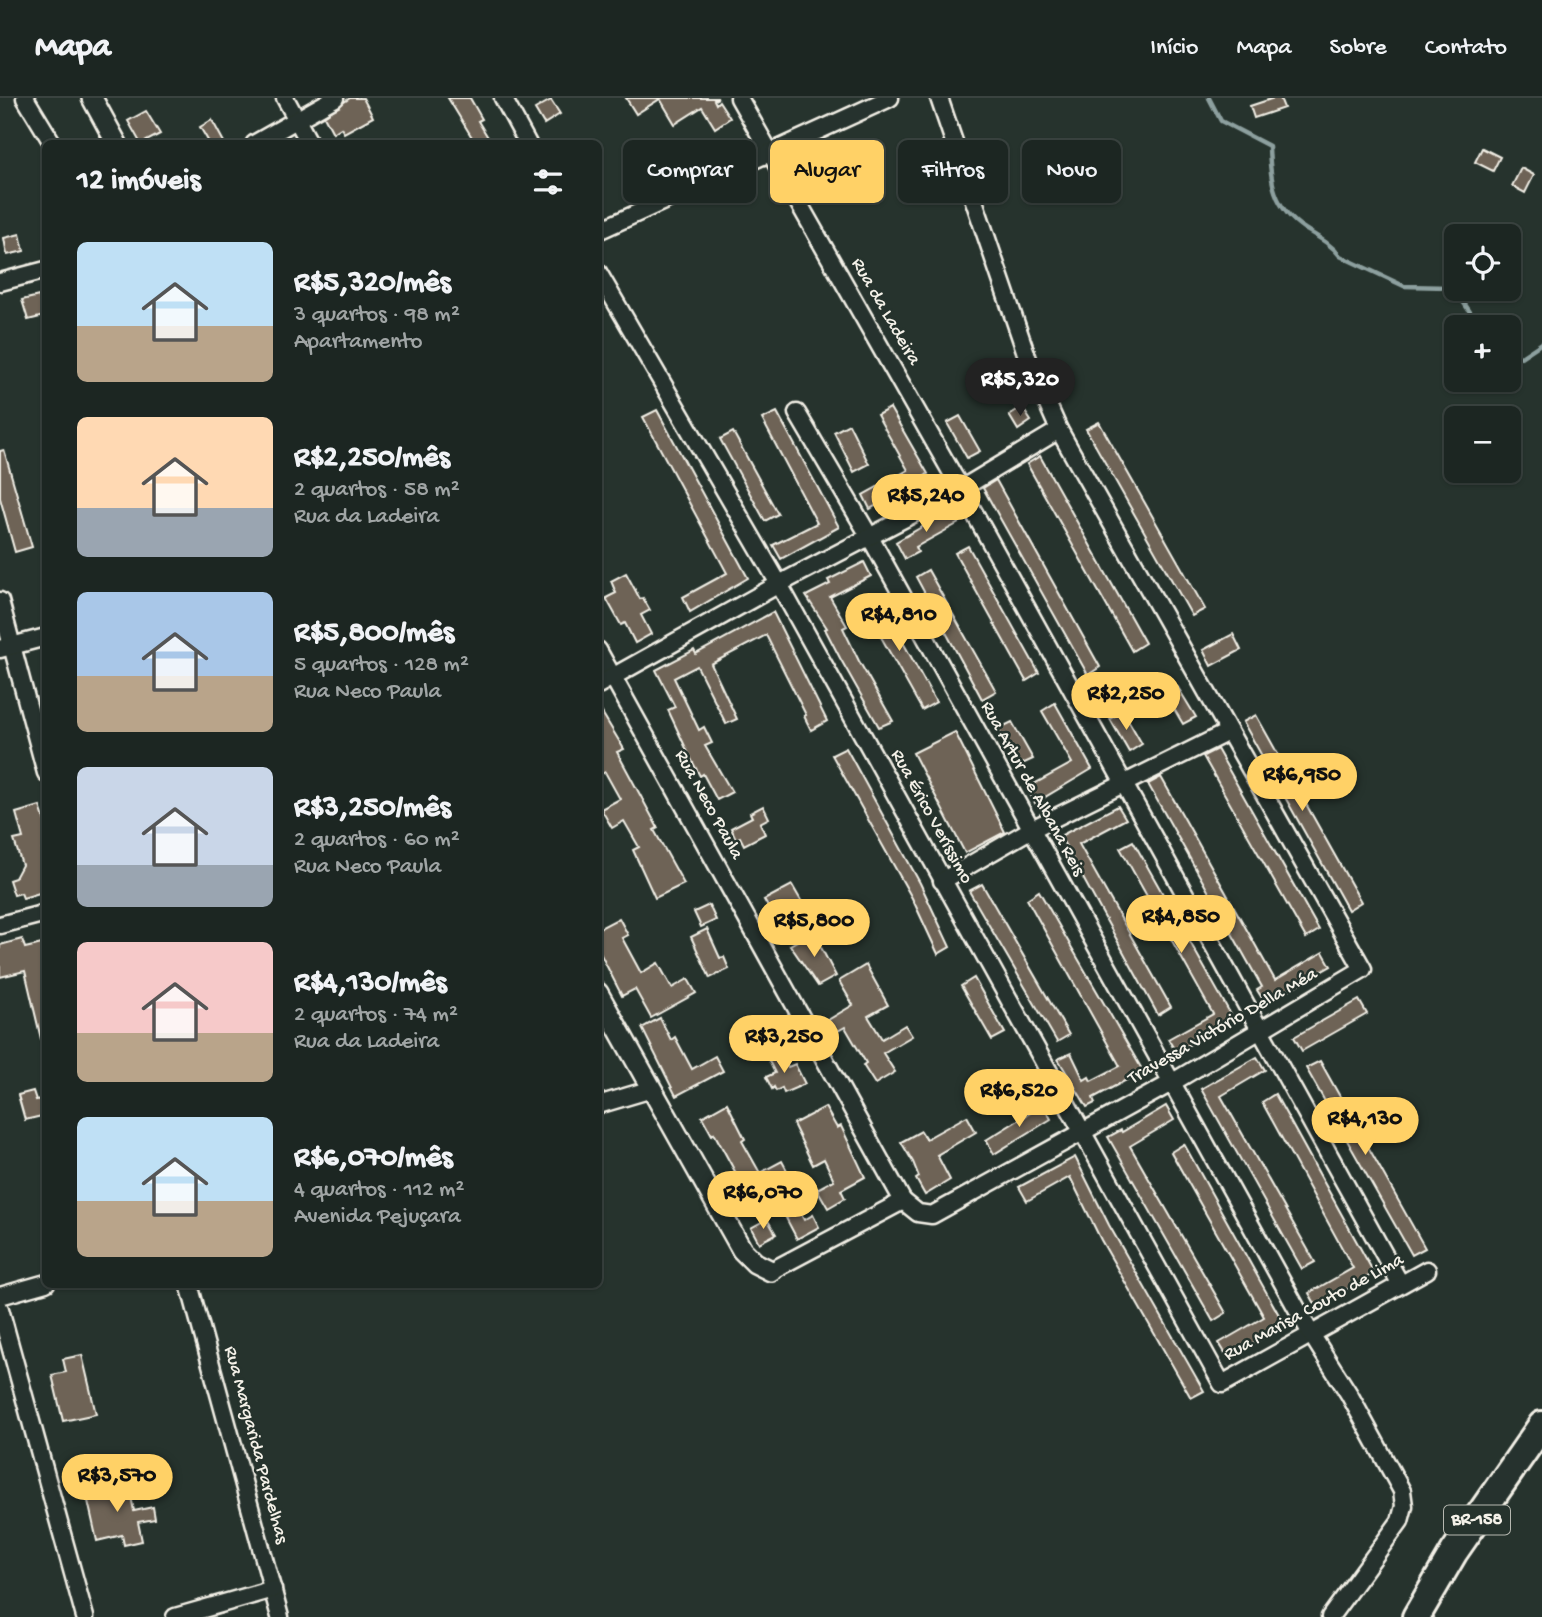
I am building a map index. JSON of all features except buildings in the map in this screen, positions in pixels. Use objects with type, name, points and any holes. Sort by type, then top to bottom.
[{"type":"highway","name":"BR-158","points":[[1416,1617],[1454,1552],[1542,1425]]},
{"type":"street","points":[[25,98],[50,140]]},
{"type":"street","points":[[92,98],[115,140]]},
{"type":"street","points":[[285,98],[308,140]]},
{"type":"street","points":[[261,140],[335,98]]},
{"type":"street","points":[[503,98],[526,140]]},
{"type":"street","name":"Rua da Ladeira","points":[[739,98],[770,151]]},
{"type":"street","points":[[799,140],[890,98]]},
{"type":"street","points":[[939,98],[1029,362],[1059,430],[1228,732],[1030,830],[942,881]]},
{"type":"street","points":[[602,229],[770,153]]},
{"type":"street","name":"Rua da Ladeira","points":[[799,203],[1124,782],[1400,1283]]},
{"type":"street","points":[[0,282],[42,271]]},
{"type":"street","name":"Rua Érico Veríssimo","points":[[602,279],[779,584],[1222,1384]]},
{"type":"street","name":"Rua Artur de Albana Reis","points":[[797,413],[871,539],[1311,1334],[1349,1394],[1402,1491],[1404,1506],[1400,1521],[1330,1617]]},
{"type":"street","points":[[602,683],[779,584],[871,539],[1059,430]]},
{"type":"street","points":[[0,601],[6,647],[42,760]]},
{"type":"street","points":[[6,647],[42,638]]},
{"type":"street","name":"Rua Neco Paula","points":[[602,657],[903,1201]]},
{"type":"street","name":"Travessa Victório Della Méa","points":[[903,1201],[918,1213],[932,1214],[1173,1082],[1363,968],[1228,732]]},
{"type":"street","points":[[0,925],[42,914]]},
{"type":"street","points":[[602,1000],[742,1250],[755,1264],[771,1271],[903,1201]]},
{"type":"street","points":[[602,1104],[652,1089]]},
{"type":"street","name":"Rua Marisa Couto de Lima","points":[[1222,1384],[1427,1270]]},
{"type":"street","points":[[0,1296],[42,1284]]},
{"type":"street","name":"Rua Margarida Pardelhas","points":[[190,1288],[280,1617]]},
{"type":"street","points":[[0,1309],[85,1617]]},
{"type":"street","points":[[175,1617],[273,1589]]},
{"type":"waterway","points":[[1209,98],[1221,121],[1269,146],[1275,192],[1294,221],[1328,244],[1340,256],[1404,286],[1448,287],[1472,315]]},
{"type":"waterway","points":[[1521,357],[1542,343]]}]
